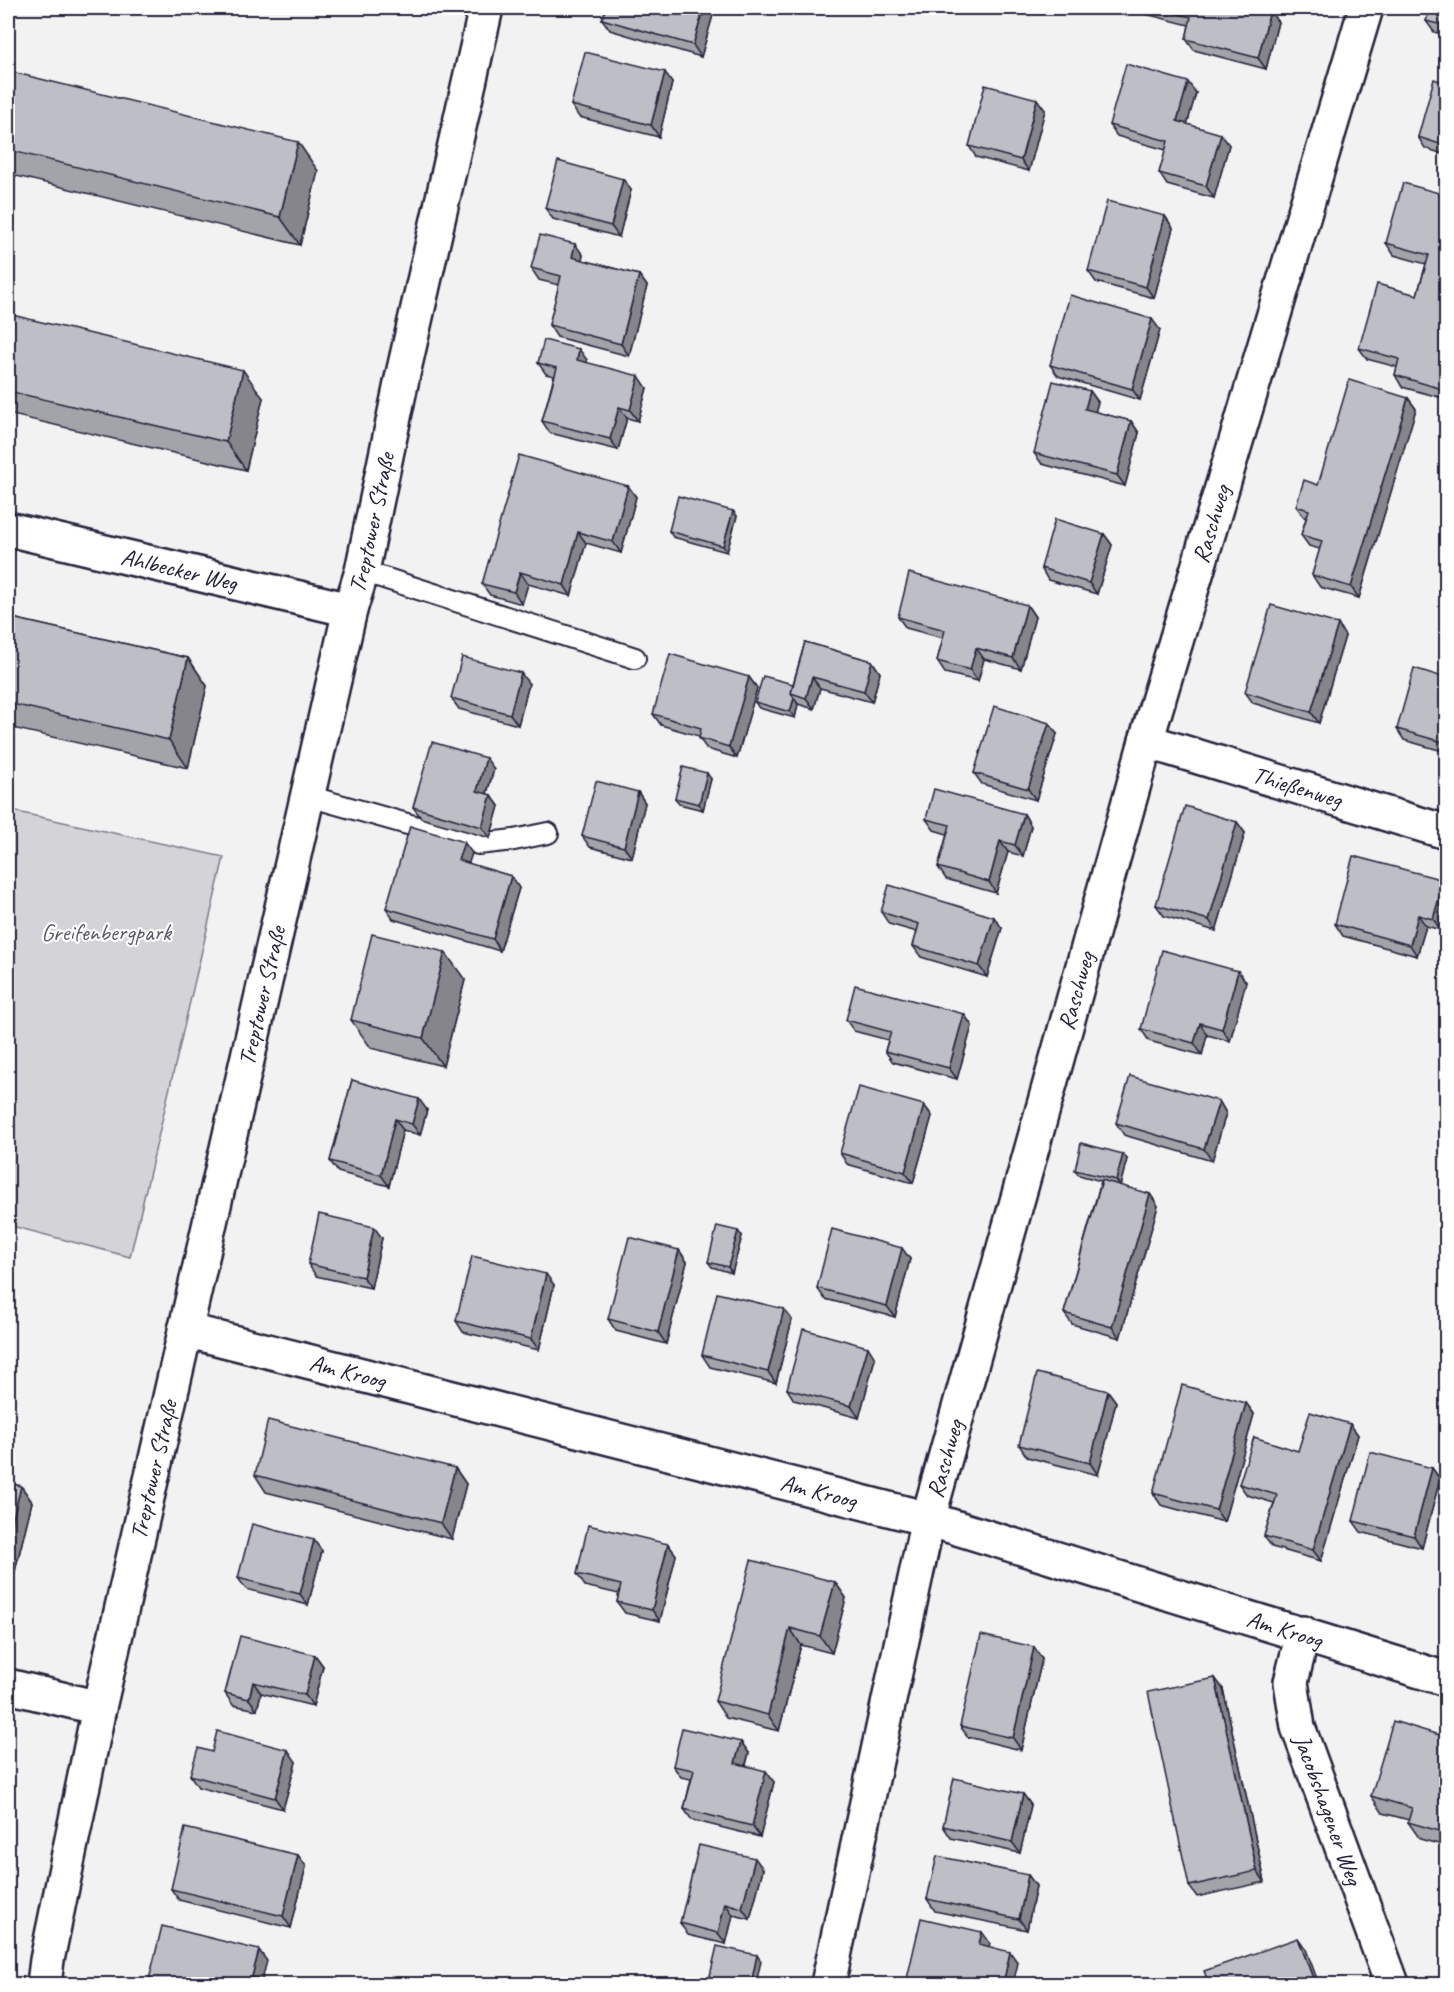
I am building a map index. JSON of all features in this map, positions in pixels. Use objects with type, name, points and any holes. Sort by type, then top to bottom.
[{"type":"street","name":"Treptower Straße","points":[[44,1984],[99,1708],[350,610],[362,571],[403,374],[486,8]]},
{"type":"street","name":"Raschweg","points":[[828,1984],[928,1519],[1146,741],[1366,8]]},
{"type":"street","name":"Ahlbecker Weg","points":[[8,529],[350,610]]},
{"type":"street","name":"Thießenweg","points":[[1146,741],[1446,832]]},
{"type":"street","name":"Am Kroog","points":[[185,1330],[928,1519],[1446,1679]]},
{"type":"street","name":"Jacobshagener Weg","points":[[1303,1633],[1291,1682],[1299,1727],[1392,1984]]},
{"type":"street","points":[[8,1686],[99,1708]]},
{"type":"lane","points":[[362,571],[635,658]]},
{"type":"lane","points":[[308,796],[478,844],[548,833]]},
{"type":"green space","name":"Greifenbergpark","points":[[8,810],[224,857],[130,1257],[8,1225]]},
{"type":"building","points":[[606,8],[704,8],[693,45],[602,19]]},
{"type":"building","points":[[1156,8],[1257,8],[1270,11],[1258,58],[1186,39],[1191,17]]},
{"type":"building","points":[[1430,8],[1446,8],[1446,26],[1426,21]]},
{"type":"building","points":[[585,52],[665,72],[651,125],[571,105]]},
{"type":"building","points":[[1126,64],[1188,82],[1177,121],[1221,134],[1206,186],[1159,173],[1168,141],[1109,125]]},
{"type":"building","points":[[8,71],[298,142],[280,217],[8,150]]},
{"type":"building","points":[[1434,79],[1446,83],[1446,146],[1418,137]]},
{"type":"building","points":[[985,85],[1037,99],[1021,160],[969,146]]},
{"type":"building","points":[[558,161],[623,179],[611,226],[545,208]]},
{"type":"building","points":[[1403,183],[1446,195],[1446,236],[1441,257],[1446,258],[1446,373],[1442,389],[1395,375],[1399,359],[1359,348],[1377,284],[1417,295],[1429,255],[1386,243]]},
{"type":"building","points":[[1107,201],[1165,216],[1146,287],[1088,271]]},
{"type":"building","points":[[540,235],[575,244],[572,257],[639,275],[621,344],[549,325],[561,276],[531,268]]},
{"type":"building","points":[[1070,295],[1152,319],[1132,389],[1050,365]]},
{"type":"building","points":[[8,314],[243,370],[226,442],[8,391]]},
{"type":"building","points":[[544,340],[579,349],[577,360],[639,376],[630,410],[619,407],[610,439],[542,421],[557,368],[538,363]]},
{"type":"building","points":[[1349,380],[1408,398],[1351,587],[1312,575],[1322,541],[1301,535],[1309,510],[1296,506],[1304,480],[1318,485]]},
{"type":"building","points":[[1053,381],[1090,391],[1085,409],[1131,421],[1117,475],[1034,453]]},
{"type":"building","points":[[519,455],[628,486],[613,542],[578,532],[564,585],[520,572],[514,592],[482,584]]},
{"type":"building","points":[[678,496],[733,511],[723,546],[669,531]]},
{"type":"building","points":[[1055,519],[1104,534],[1089,583],[1041,568]]},
{"type":"building","points":[[909,573],[1027,605],[1013,658],[976,648],[970,670],[937,661],[945,630],[898,617]]},
{"type":"building","points":[[1271,605],[1338,624],[1311,712],[1245,692]]},
{"type":"building","points":[[8,617],[188,658],[169,740],[8,703]]},
{"type":"building","points":[[805,642],[872,661],[864,691],[812,677],[806,698],[791,693]]},
{"type":"building","points":[[670,654],[749,677],[729,747],[699,738],[701,728],[653,714]]},
{"type":"building","points":[[462,657],[521,673],[510,714],[451,698]]},
{"type":"building","points":[[1414,668],[1446,678],[1446,743],[1397,729]]},
{"type":"building","points":[[763,676],[793,684],[791,693],[794,698],[790,712],[755,702]]},
{"type":"building","points":[[994,706],[1049,723],[1028,789],[974,773]]},
{"type":"building","points":[[432,742],[486,758],[477,791],[491,795],[482,827],[413,807]]},
{"type":"building","points":[[683,767],[707,773],[699,804],[675,798]]},
{"type":"building","points":[[596,781],[638,792],[624,847],[582,836]]},
{"type":"building","points":[[934,789],[1024,814],[1015,845],[1000,841],[989,882],[938,867],[950,825],[926,819]]},
{"type":"building","points":[[1185,806],[1237,822],[1209,920],[1156,905]]},
{"type":"building","points":[[410,826],[464,842],[458,860],[511,876],[493,939],[386,908]]},
{"type":"building","points":[[1353,856],[1444,880],[1433,919],[1418,915],[1410,945],[1335,924]]},
{"type":"building","points":[[889,885],[994,917],[979,966],[913,946],[919,924],[881,912]]},
{"type":"building","points":[[372,934],[445,952],[423,1038],[351,1020]]},
{"type":"building","points":[[1162,950],[1238,971],[1222,1029],[1200,1023],[1194,1043],[1141,1029]]},
{"type":"building","points":[[855,985],[964,1014],[949,1068],[885,1051],[891,1032],[846,1020]]},
{"type":"building","points":[[1130,1076],[1219,1101],[1204,1149],[1116,1123]]},
{"type":"building","points":[[352,1080],[419,1099],[412,1124],[395,1119],[381,1175],[330,1161]]},
{"type":"building","points":[[859,1087],[924,1105],[905,1172],[840,1153]]},
{"type":"building","points":[[1081,1143],[1123,1154],[1116,1180],[1075,1170]]},
{"type":"building","points":[[1102,1180],[1150,1194],[1112,1327],[1064,1313]]},
{"type":"building","points":[[319,1214],[374,1227],[363,1277],[308,1264]]},
{"type":"building","points":[[717,1226],[738,1231],[728,1267],[708,1262]]},
{"type":"building","points":[[832,1229],[902,1248],[887,1306],[817,1288]]},
{"type":"building","points":[[629,1237],[679,1250],[658,1332],[608,1319]]},
{"type":"building","points":[[472,1256],[546,1274],[531,1339],[456,1321]]},
{"type":"building","points":[[717,1293],[784,1309],[768,1372],[702,1355]]},
{"type":"building","points":[[803,1329],[868,1347],[851,1406],[787,1389]]},
{"type":"building","points":[[1037,1373],[1108,1391],[1090,1463],[1019,1445]]},
{"type":"building","points":[[1182,1385],[1246,1403],[1216,1510],[1153,1493]]},
{"type":"building","points":[[1310,1412],[1350,1424],[1313,1550],[1264,1536],[1277,1495],[1239,1484],[1254,1437],[1298,1451]]},
{"type":"building","points":[[268,1420],[455,1468],[441,1523],[255,1475]]},
{"type":"building","points":[[1370,1452],[1432,1468],[1414,1536],[1353,1521]]},
{"type":"building","points":[[8,1483],[21,1486],[8,1539]]},
{"type":"building","points":[[252,1524],[314,1540],[300,1594],[238,1578]]},
{"type":"building","points":[[588,1525],[668,1544],[652,1610],[617,1602],[621,1585],[577,1574]]},
{"type":"building","points":[[751,1560],[835,1582],[820,1636],[790,1628],[768,1715],[715,1701]]},
{"type":"building","points":[[1446,1564],[1446,1588],[1440,1587]]},
{"type":"building","points":[[981,1635],[1034,1647],[1013,1738],[960,1726]]},
{"type":"building","points":[[240,1636],[315,1655],[305,1695],[253,1682],[249,1699],[225,1693]]},
{"type":"building","points":[[1215,1678],[1257,1871],[1189,1886],[1148,1692]]},
{"type":"building","points":[[1393,1721],[1446,1737],[1446,1833],[1408,1822],[1412,1808],[1371,1796]]},
{"type":"building","points":[[682,1728],[741,1742],[735,1763],[766,1771],[752,1826],[684,1809],[694,1770],[673,1766]]},
{"type":"building","points":[[217,1731],[288,1750],[275,1798],[190,1775],[198,1748],[212,1752]]},
{"type":"building","points":[[954,1778],[1023,1794],[1012,1842],[943,1826]]},
{"type":"building","points":[[185,1828],[298,1855],[283,1916],[171,1889]]},
{"type":"building","points":[[699,1845],[755,1858],[742,1908],[725,1903],[718,1933],[680,1923]]},
{"type":"building","points":[[937,1856],[1028,1875],[1019,1919],[927,1899]]},
{"type":"building","points":[[921,1918],[982,1932],[979,1944],[1010,1952],[1003,1984],[906,1983]]},
{"type":"building","points":[[162,1926],[259,1950],[250,1984],[148,1984]]},
{"type":"building","points":[[1298,1938],[1315,1984],[1209,1984],[1204,1971]]},
{"type":"building","points":[[717,1946],[757,1955],[751,1984],[708,1984]]}]
